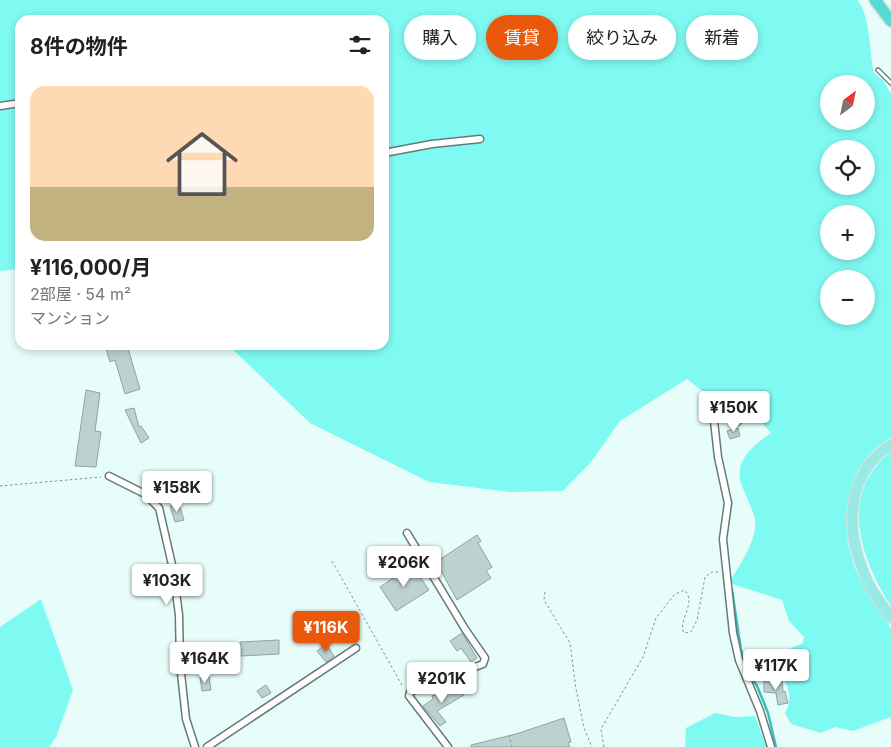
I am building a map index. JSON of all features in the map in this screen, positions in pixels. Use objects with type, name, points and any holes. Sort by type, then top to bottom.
[{"type":"highway","points":[[875,0],[891,21]]},
{"type":"main road","points":[[891,444],[874,457],[856,485],[853,518],[856,548],[862,568],[872,590],[891,618]]},
{"type":"street","points":[[0,106],[15,104]]},
{"type":"street","points":[[389,152],[480,139]]},
{"type":"street","points":[[714,421],[718,458],[728,503],[723,539],[736,649],[771,747]]},
{"type":"street","points":[[109,476],[145,494],[159,508],[173,569],[186,719],[195,747]]},
{"type":"street","points":[[407,533],[465,629],[485,658],[483,664],[414,690],[409,696],[448,747]]},
{"type":"street","points":[[207,747],[356,648]]},
{"type":"lane","points":[[878,70],[891,83]]},
{"type":"path","points":[[0,486],[109,476]]},
{"type":"path","points":[[332,561],[409,696]]},
{"type":"path","points":[[604,747],[601,729],[643,658],[659,612],[678,591],[684,590],[688,595],[688,604],[682,626],[684,633],[691,632],[696,625],[705,577],[712,572],[726,572]]},
{"type":"path","points":[[545,592],[544,600],[570,643],[576,689],[584,728],[592,747]]},
{"type":"path","points":[[509,735],[512,747]]},
{"type":"shaded area","points":[[0,0],[857,0],[865,15],[874,73],[883,80],[891,94],[891,438],[875,449],[862,464],[848,500],[847,519],[852,559],[859,577],[891,629],[891,717],[853,731],[835,727],[821,733],[791,724],[785,713],[789,698],[788,691],[771,657],[803,643],[804,637],[789,621],[782,600],[729,583],[751,544],[755,527],[754,514],[741,483],[740,467],[747,454],[771,433],[733,392],[708,396],[687,379],[620,421],[591,462],[563,491],[511,492],[429,482],[310,423],[233,350],[389,350],[389,15],[15,15],[15,270],[0,271]]},
{"type":"shaded area","points":[[891,452],[891,606],[870,567],[863,547],[860,506],[864,487],[875,468]]},
{"type":"shaded area","points":[[41,599],[73,690],[56,737],[49,747],[0,747],[0,627]]},
{"type":"shaded area","points":[[715,713],[735,717],[755,716],[766,747],[685,747],[686,728]]},
{"type":"building","points":[[106,350],[128,350],[140,389],[125,394],[115,360],[110,362]]},
{"type":"building","points":[[86,390],[100,393],[95,431],[101,432],[96,467],[75,466]]},
{"type":"building","points":[[735,402],[749,417],[739,426],[727,411]]},
{"type":"building","points":[[134,408],[139,427],[141,426],[149,438],[141,443],[125,410]]},
{"type":"building","points":[[738,428],[740,436],[730,439],[727,431]]},
{"type":"building","points":[[179,504],[184,520],[175,522],[170,506]]},
{"type":"building","points":[[477,535],[481,541],[478,543],[492,567],[486,571],[491,578],[457,600],[436,562]]},
{"type":"building","points":[[412,565],[429,590],[396,611],[380,587]]},
{"type":"building","points":[[462,633],[477,658],[471,662],[461,648],[457,651],[450,641]]},
{"type":"building","points":[[279,640],[279,654],[241,656],[240,642]]},
{"type":"building","points":[[326,644],[334,656],[326,662],[317,651]]},
{"type":"building","points":[[201,656],[204,669],[193,671],[190,658]]},
{"type":"building","points":[[209,676],[211,690],[202,691],[200,677]]},
{"type":"building","points":[[782,680],[783,692],[785,691],[788,703],[778,705],[776,693],[764,692],[764,681]]},
{"type":"building","points":[[266,685],[271,693],[262,698],[257,691]]},
{"type":"building","points":[[456,688],[458,691],[462,689],[464,695],[437,711],[446,722],[440,726],[423,706],[433,699],[432,696]]},
{"type":"building","points":[[564,718],[571,742],[568,743],[570,747],[471,747],[471,745],[516,734]]},
{"type":"waterway","points":[[732,590],[741,650],[750,675],[757,686],[768,713],[776,747]]}]
